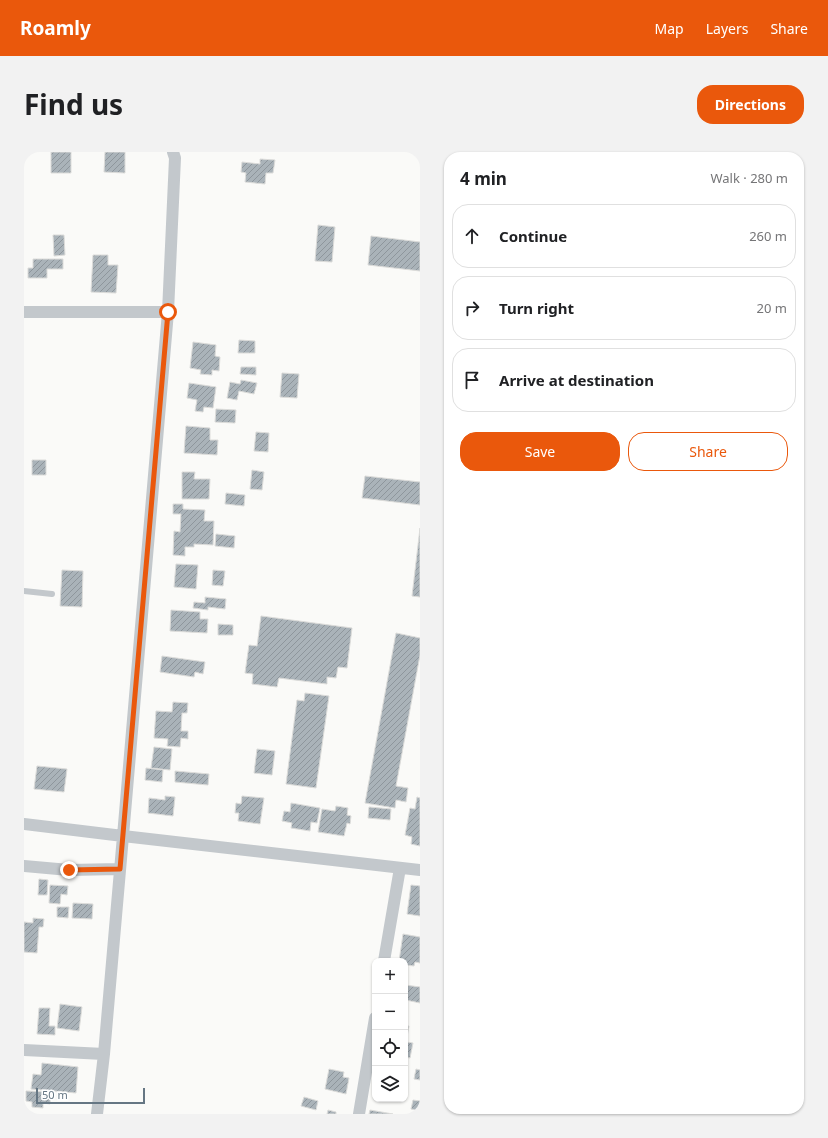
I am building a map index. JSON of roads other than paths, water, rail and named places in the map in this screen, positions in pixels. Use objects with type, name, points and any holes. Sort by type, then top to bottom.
[{"type":"street","points":[[97,1114],[104,1054],[168,312],[175,158],[173,152]]},
{"type":"street","points":[[24,312],[168,312]]},
{"type":"street","points":[[24,824],[420,870]]},
{"type":"street","points":[[24,866],[69,870],[120,869]]},
{"type":"street","points":[[385,958],[400,868]]},
{"type":"street","points":[[359,1114],[373,1030]]},
{"type":"street","points":[[24,1050],[104,1054]]},
{"type":"lane","points":[[24,591],[52,594]]}]
